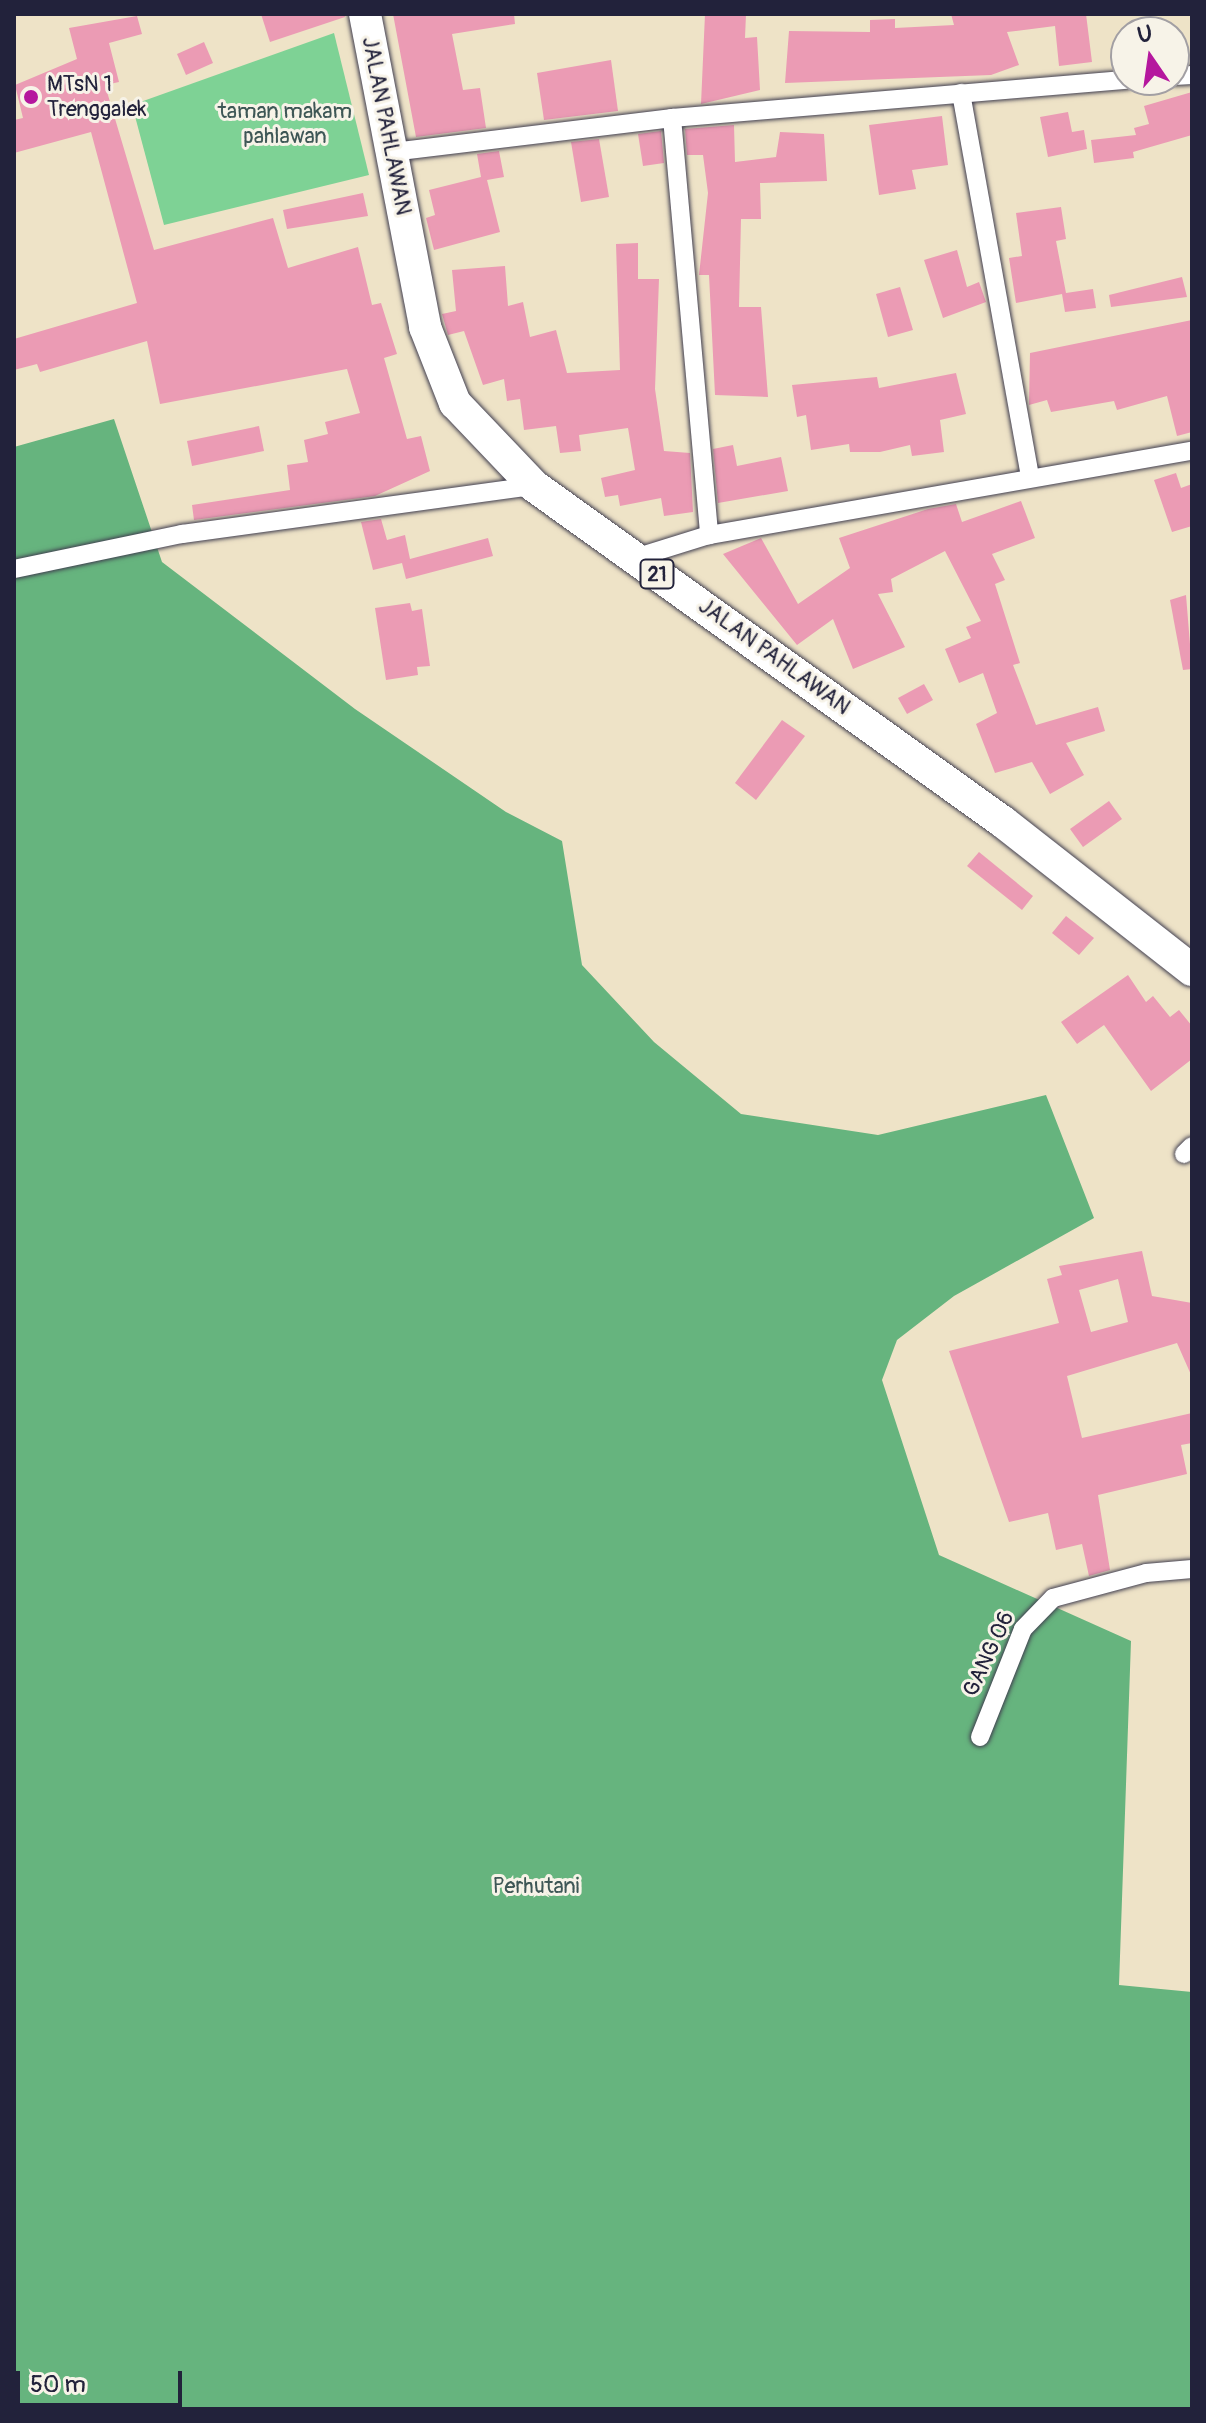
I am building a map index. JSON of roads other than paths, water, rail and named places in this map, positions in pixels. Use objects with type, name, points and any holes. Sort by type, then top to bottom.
[{"type":"highway","name":"JALAN PAHLAWAN","points":[[365,14],[439,370],[455,403],[534,486],[1003,822],[1192,970]]},
{"type":"street","points":[[392,152],[672,118],[1110,81]]},
{"type":"street","points":[[961,93],[1030,477]]},
{"type":"street","points":[[672,118],[709,535]]},
{"type":"street","points":[[635,558],[709,535],[1192,451]]},
{"type":"street","points":[[14,569],[182,534],[534,486]]},
{"type":"street","name":"GANG 06","points":[[980,1737],[1023,1629],[1053,1598],[1146,1573],[1192,1569]]},
{"type":"place","name":"MTsN 1 Trenggalek","points":[[31,97]]},
{"type":"park label","name":"taman makam pahlawan","points":[[285,124]]},
{"type":"park label","name":"Perhutani","points":[[536,1887]]}]
